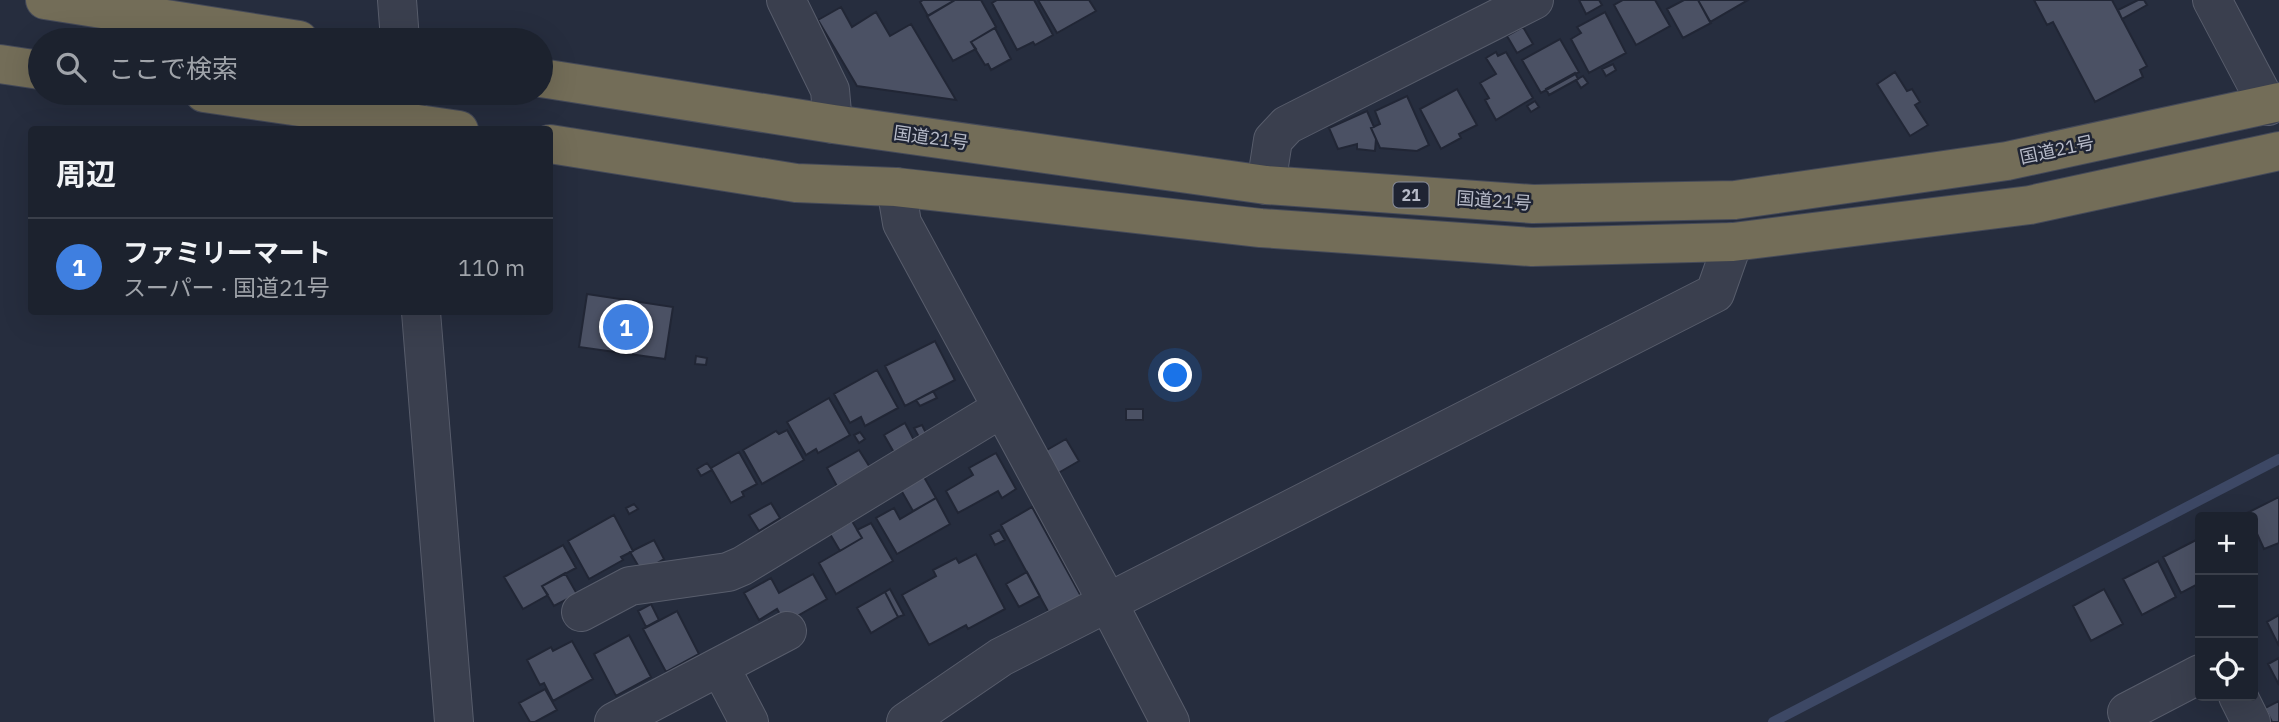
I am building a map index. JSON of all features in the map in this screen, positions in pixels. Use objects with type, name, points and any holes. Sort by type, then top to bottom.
[{"type":"highway","points":[[45,0],[223,28]]},
{"type":"highway","points":[[0,64],[28,68]]},
{"type":"highway","name":"国道21号","points":[[553,80],[833,124],[1266,185],[1533,204],[1735,200],[2007,161],[2273,104]]},
{"type":"highway","points":[[315,105],[407,115],[445,126]]},
{"type":"highway","points":[[553,144],[796,183],[896,187],[1261,228],[1532,247],[1733,242],[2030,205],[2279,151]]},
{"type":"street","points":[[397,0],[399,28]]},
{"type":"street","points":[[786,0],[830,90],[833,124]]},
{"type":"street","points":[[1266,185],[1273,140],[1287,125],[1534,0]]},
{"type":"street","points":[[2213,0],[2273,104]]},
{"type":"street","points":[[896,187],[902,223],[1170,722]]},
{"type":"street","points":[[906,722],[1001,657],[1715,292],[1733,242]]},
{"type":"street","points":[[421,315],[454,722]]},
{"type":"street","points":[[582,612],[630,586],[728,572],[742,566],[1002,408]]},
{"type":"street","points":[[614,722],[787,631]]},
{"type":"street","points":[[720,667],[749,722]]},
{"type":"street","points":[[2127,712],[2195,677]]},
{"type":"street","points":[[2240,701],[2251,722]]},
{"type":"building","points":[[955,0],[928,16],[920,2]]},
{"type":"building","points":[[955,0],[981,0],[996,27],[971,42],[976,49],[953,61],[927,16]]},
{"type":"building","points":[[997,0],[1034,0],[1053,35],[1035,45],[1033,42],[1017,50],[992,3]]},
{"type":"building","points":[[1038,0],[1089,0],[1096,11],[1057,33]]},
{"type":"building","points":[[1579,0],[1599,0],[1602,5],[1586,14]]},
{"type":"building","points":[[1623,0],[1655,0],[1670,26],[1636,45],[1614,5]]},
{"type":"building","points":[[1684,0],[1698,0],[1711,23],[1683,38],[1667,9]]},
{"type":"building","points":[[1698,0],[1748,0],[1710,22]]},
{"type":"building","points":[[2034,0],[2112,0],[2147,66],[2140,70],[2143,77],[2095,102],[2053,22],[2047,25]]},
{"type":"building","points":[[2138,0],[2144,0],[2147,5],[2122,19],[2118,10]]},
{"type":"building","points":[[841,7],[852,27],[876,12],[890,36],[911,24],[956,100],[857,86],[818,20]]},
{"type":"building","points":[[1605,12],[1626,53],[1589,73],[1571,39],[1581,33],[1577,27]]},
{"type":"building","points":[[1523,27],[1533,44],[1517,53],[1507,36]]},
{"type":"building","points":[[995,28],[1011,59],[991,70],[971,42]]},
{"type":"building","points":[[1560,39],[1579,72],[1541,93],[1522,60]]},
{"type":"building","points":[[1496,52],[1498,56],[1506,52],[1533,98],[1496,120],[1485,100],[1489,98],[1480,83],[1496,74],[1486,58]]},
{"type":"building","points":[[1613,64],[1616,70],[1606,76],[1602,69]]},
{"type":"building","points":[[1895,72],[1907,91],[1912,89],[1920,102],[1915,105],[1928,125],[1910,136],[1877,84]]},
{"type":"building","points":[[1575,73],[1578,79],[1549,95],[1546,89]]},
{"type":"building","points":[[1583,76],[1588,83],[1581,88],[1576,80]]},
{"type":"building","points":[[1457,89],[1477,125],[1459,134],[1461,138],[1441,149],[1420,109]]},
{"type":"building","points":[[1407,96],[1429,145],[1417,151],[1380,148],[1371,128],[1380,124],[1375,111]]},
{"type":"building","points":[[1535,101],[1539,107],[1531,112],[1527,106]]},
{"type":"building","points":[[1367,111],[1374,127],[1371,128],[1376,139],[1375,151],[1357,149],[1357,144],[1338,149],[1329,128]]},
{"type":"building","points":[[587,294],[673,307],[665,359],[579,347]]},
{"type":"building","points":[[935,341],[955,380],[905,406],[885,366]]},
{"type":"building","points":[[696,356],[707,358],[706,365],[695,364]]},
{"type":"building","points":[[877,370],[898,408],[865,426],[861,417],[850,423],[834,394]]},
{"type":"building","points":[[933,391],[937,398],[920,406],[916,400]]},
{"type":"building","points":[[829,398],[850,435],[818,453],[816,449],[806,455],[787,422]]},
{"type":"building","points":[[1126,409],[1143,409],[1143,420],[1126,420]]},
{"type":"building","points":[[905,423],[916,444],[896,456],[884,435]]},
{"type":"building","points":[[922,425],[926,433],[919,437],[914,428]]},
{"type":"building","points":[[787,430],[804,460],[762,484],[743,450],[776,431],[779,434]]},
{"type":"building","points":[[860,432],[865,439],[859,443],[854,435]]},
{"type":"building","points":[[1066,439],[1079,461],[1053,476],[1040,454]]},
{"type":"building","points":[[859,450],[871,469],[838,488],[827,468]]},
{"type":"building","points":[[739,452],[757,484],[742,492],[744,496],[731,503],[711,468]]},
{"type":"building","points":[[996,453],[1016,489],[1002,498],[998,491],[958,513],[946,491],[973,475],[969,468]]},
{"type":"building","points":[[707,463],[712,470],[701,476],[697,469]]},
{"type":"building","points":[[924,477],[936,498],[913,511],[901,490]]},
{"type":"building","points":[[2279,497],[2279,543],[2264,549],[2258,536],[2258,512],[2249,512]]},
{"type":"building","points":[[936,498],[950,524],[897,554],[876,518],[894,508],[900,519]]},
{"type":"building","points":[[771,503],[780,518],[759,531],[749,515]]},
{"type":"building","points":[[634,504],[638,509],[629,514],[626,508]]},
{"type":"building","points":[[1032,507],[1082,598],[1050,615],[1001,525]]},
{"type":"building","points":[[614,515],[633,551],[621,557],[623,560],[589,579],[568,541]]},
{"type":"building","points":[[852,521],[862,538],[840,551],[830,534]]},
{"type":"building","points":[[871,523],[893,561],[836,594],[819,563],[862,538],[857,530]]},
{"type":"building","points":[[999,530],[1005,540],[995,545],[990,535]]},
{"type":"building","points":[[654,540],[664,559],[642,572],[630,552]]},
{"type":"building","points":[[2195,541],[2195,586],[2181,593],[2163,557]]},
{"type":"building","points":[[563,545],[576,568],[542,586],[548,595],[523,609],[504,577]]},
{"type":"building","points":[[976,554],[1005,609],[968,629],[966,625],[929,645],[902,595],[936,576],[933,570],[956,558],[959,563]]},
{"type":"building","points":[[2158,561],[2176,597],[2142,615],[2123,579]]},
{"type":"building","points":[[1027,572],[1040,596],[1019,607],[1006,584]]},
{"type":"building","points":[[565,573],[577,594],[554,606],[542,586]]},
{"type":"building","points":[[813,574],[827,599],[785,623],[777,609],[759,620],[744,593],[771,578],[779,593]]},
{"type":"building","points":[[890,589],[904,615],[898,617],[885,592]]},
{"type":"building","points":[[2104,589],[2123,624],[2091,641],[2073,606]]},
{"type":"building","points":[[885,592],[898,617],[871,633],[857,608]]},
{"type":"building","points":[[651,604],[659,620],[646,627],[638,611]]},
{"type":"building","points":[[677,611],[699,654],[666,672],[643,629]]},
{"type":"building","points":[[2279,615],[2279,646],[2267,622]]},
{"type":"building","points":[[629,635],[651,677],[616,696],[594,654]]},
{"type":"building","points":[[572,641],[593,679],[553,701],[544,683],[540,685],[527,660],[551,647],[553,651]]},
{"type":"building","points":[[2279,658],[2279,685],[2268,664]]},
{"type":"building","points":[[545,689],[557,710],[530,722],[519,703]]},
{"type":"building","points":[[2279,701],[2279,722],[2272,722],[2265,708]]},
{"type":"waterway","points":[[1773,722],[2279,459]]},
{"type":"place","name":"ファミリーマート","points":[[626,327]]}]
